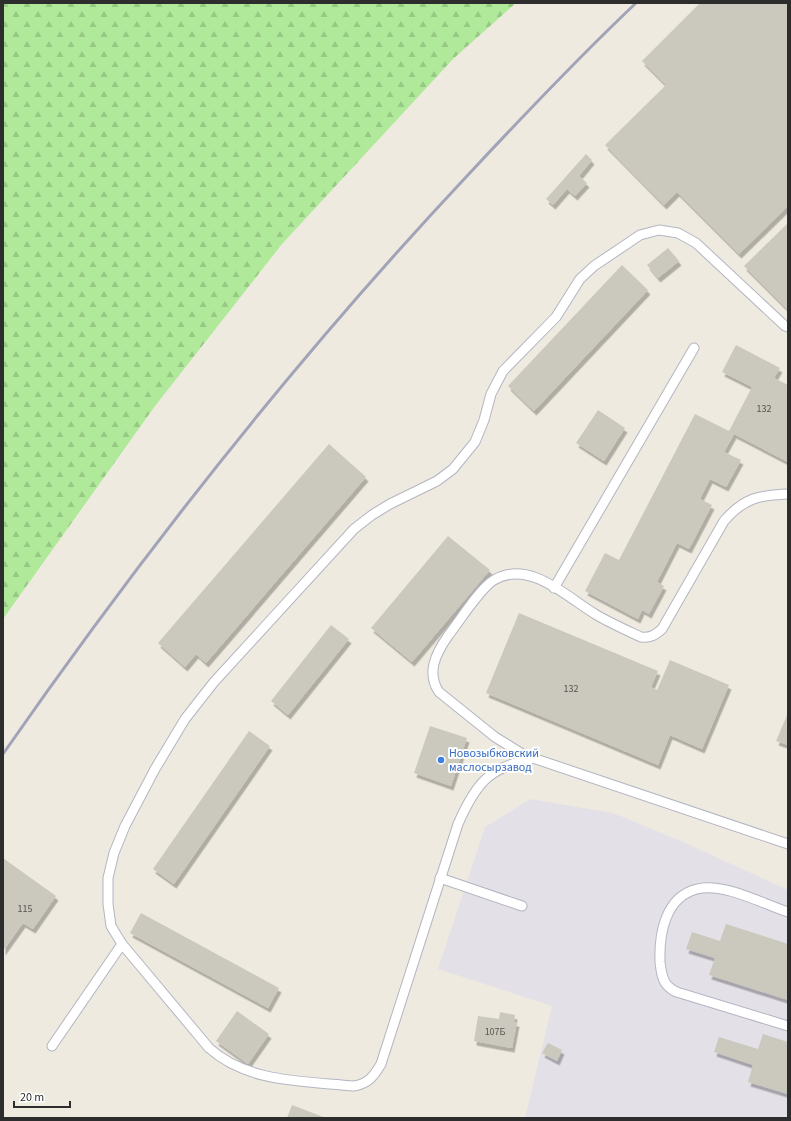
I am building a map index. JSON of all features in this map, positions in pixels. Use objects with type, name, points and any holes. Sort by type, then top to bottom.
[{"type":"lane","points":[[534,758],[515,762],[497,770],[485,779],[474,792],[458,824],[381,1064],[370,1080],[362,1085],[354,1086],[279,1078],[246,1071],[226,1061],[209,1048],[122,944],[111,926],[108,904],[108,878],[114,853],[125,826],[155,770],[185,719],[214,682],[354,530],[372,515],[390,504],[437,481],[453,469],[466,456],[475,442],[484,420],[491,394],[503,371],[556,317],[580,279],[594,266],[640,235],[659,230],[678,233],[696,243],[785,326],[788,327]]},
{"type":"lane","points":[[554,588],[694,348]]},
{"type":"lane","points":[[788,494],[764,495],[752,498],[733,511],[724,520],[662,629],[655,635],[648,638],[641,637],[613,624],[534,577],[522,574],[502,576],[493,580],[484,588],[445,642],[434,665],[432,674],[433,683],[439,692],[509,747],[534,758],[788,844]]},
{"type":"lane","points":[[440,878],[522,906]]},
{"type":"lane","points":[[788,912],[715,888],[696,889],[683,896],[670,909],[661,934],[660,950],[663,978],[668,987],[680,993],[788,1026]]},
{"type":"lane","points":[[52,1046],[122,944]]},
{"type":"shaded area","points":[[530,799],[613,813],[681,841],[788,890],[788,1118],[525,1118],[552,1006],[438,969],[485,827]]},
{"type":"green space","points":[[3,3],[516,3],[453,59],[282,244],[155,406],[3,619]]},
{"type":"building","points":[[700,3],[788,3],[788,206],[739,254],[677,192],[664,205],[605,145],[666,85],[642,61]]},
{"type":"building","points":[[586,154],[592,160],[579,176],[587,183],[575,196],[567,189],[553,205],[546,199]]},
{"type":"building","points":[[788,223],[788,310],[744,266]]},
{"type":"building","points":[[668,248],[679,261],[658,278],[647,265]]},
{"type":"building","points":[[622,265],[648,290],[534,411],[508,386]]},
{"type":"building","points":[[736,345],[780,368],[774,378],[788,385],[788,462],[734,434],[724,452],[741,460],[726,487],[710,479],[700,499],[712,505],[689,549],[677,543],[657,582],[664,586],[649,614],[642,610],[638,619],[585,591],[605,553],[619,560],[695,414],[729,431],[752,387],[722,372]]},
{"type":"building","points":[[598,410],[625,428],[604,461],[576,443]]},
{"type":"building","points":[[329,444],[366,477],[206,663],[196,654],[185,667],[158,643]]},
{"type":"building","points":[[448,536],[490,570],[412,662],[371,628]]},
{"type":"building","points":[[519,613],[658,671],[651,687],[657,690],[670,660],[729,685],[702,749],[670,735],[658,765],[486,693]]},
{"type":"building","points":[[331,625],[349,639],[288,715],[271,701]]},
{"type":"building","points":[[788,713],[788,745],[776,741]]},
{"type":"building","points":[[430,726],[467,738],[451,786],[414,773]]},
{"type":"building","points":[[249,731],[270,746],[174,884],[153,869]]},
{"type":"building","points":[[3,858],[56,896],[33,929],[23,923],[3,951]]},
{"type":"building","points":[[141,913],[279,988],[268,1008],[130,933]]},
{"type":"building","points":[[726,924],[788,944],[788,1000],[709,975],[715,958],[686,949],[692,932],[720,941]]},
{"type":"building","points":[[237,1011],[269,1034],[248,1064],[216,1041]]},
{"type":"building","points":[[500,1012],[515,1015],[514,1022],[517,1022],[512,1048],[474,1041],[478,1016],[499,1019]]},
{"type":"building","points":[[763,1034],[788,1042],[788,1094],[748,1082],[753,1065],[714,1052],[719,1037],[758,1049]]},
{"type":"building","points":[[548,1043],[562,1050],[557,1061],[542,1053]]},
{"type":"building","points":[[292,1105],[326,1118],[287,1118]]},
{"type":"railway","points":[[3,754],[167,529],[224,456],[283,385],[404,244],[550,88],[636,3]]},
{"type":"place","name":"Новозыбковский маслосырзавод","points":[[441,760]]}]
